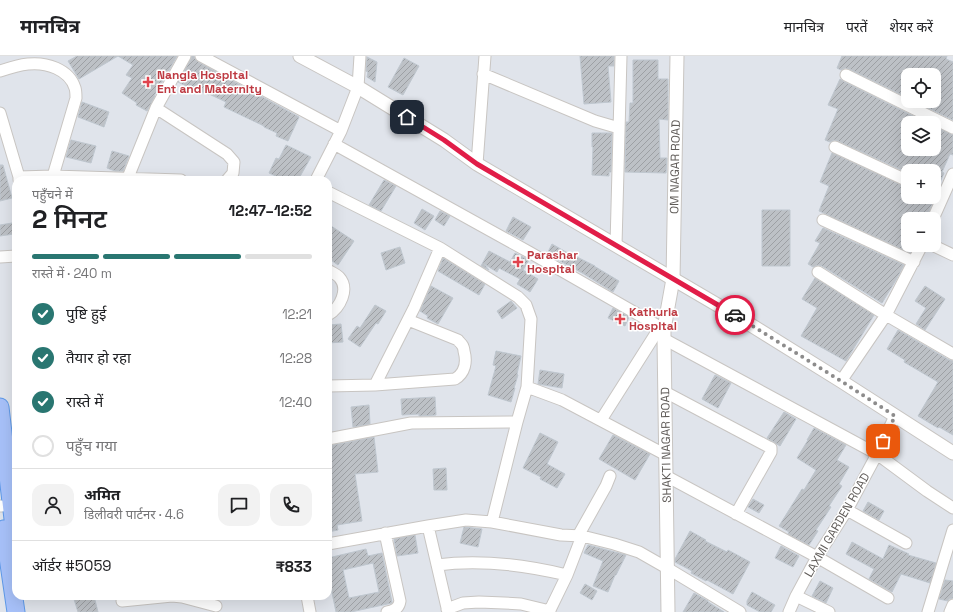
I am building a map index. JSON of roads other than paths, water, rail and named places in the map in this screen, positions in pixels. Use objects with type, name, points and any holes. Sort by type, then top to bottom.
[{"type":"main road","points":[[0,407],[7,450],[12,502]]},
{"type":"main road","points":[[0,490],[7,573],[12,595]]},
{"type":"main road","points":[[13,600],[16,612]]},
{"type":"main road","points":[[24,600],[26,612]]},
{"type":"street","points":[[128,176],[156,108],[185,56]]},
{"type":"street","points":[[201,56],[341,131]]},
{"type":"street","points":[[300,56],[358,87],[444,140],[477,164],[738,317],[953,453]]},
{"type":"street","points":[[318,176],[341,131],[358,87],[360,56]]},
{"type":"street","points":[[477,164],[484,56]]},
{"type":"street","points":[[616,245],[620,56]]},
{"type":"street","name":"OM NAGAR ROAD","points":[[673,279],[677,56]]},
{"type":"street","points":[[0,71],[26,64],[43,64],[57,68],[72,82],[75,89],[76,98],[53,176]]},
{"type":"street","points":[[483,74],[595,121],[619,128]]},
{"type":"street","points":[[846,74],[953,128]]},
{"type":"street","points":[[156,108],[228,154],[234,162],[233,173],[230,176]]},
{"type":"street","points":[[0,113],[18,176]]},
{"type":"street","points":[[334,144],[522,248],[663,332],[877,454],[927,491],[953,508]]},
{"type":"street","points":[[835,146],[901,179]]},
{"type":"street","points":[[941,192],[952,178]]},
{"type":"street","points":[[332,194],[440,248],[518,297],[526,305],[531,319],[527,387],[492,522]]},
{"type":"street","points":[[823,220],[914,262]]},
{"type":"street","points":[[374,385],[408,320],[440,248]]},
{"type":"street","points":[[941,249],[953,255]]},
{"type":"street","points":[[841,381],[886,315],[919,252]]},
{"type":"street","points":[[0,257],[12,256]]},
{"type":"street","points":[[818,272],[886,315],[953,354]]},
{"type":"street","points":[[332,273],[338,277],[344,287],[341,301],[332,313]]},
{"type":"street","name":"SHAKTI NAGAR ROAD","points":[[668,612],[663,332],[673,279]]},
{"type":"street","points":[[332,386],[374,385],[455,379],[459,376],[463,372],[465,355],[462,345],[458,340],[408,320]]},
{"type":"street","points":[[601,420],[663,332]]},
{"type":"street","points":[[527,387],[562,400],[666,455]]},
{"type":"street","points":[[665,392],[771,448],[771,452],[736,514]]},
{"type":"street","name":"LAXMI GARDEN ROAD","points":[[788,612],[817,557],[847,510],[877,454],[895,416]]},
{"type":"street","points":[[332,438],[411,423],[517,422]]},
{"type":"street","points":[[428,526],[448,610],[463,603],[504,602],[521,604],[549,612],[567,575],[580,536],[610,476]]},
{"type":"street","points":[[666,476],[817,557],[888,598]]},
{"type":"street","points":[[847,510],[906,543]]},
{"type":"street","points":[[332,543],[466,520],[492,522],[561,535],[580,536],[639,552],[740,612]]},
{"type":"street","points":[[928,612],[953,530]]},
{"type":"street","points":[[385,533],[400,601],[397,608],[393,611],[387,612]]},
{"type":"street","points":[[437,565],[453,563],[500,564],[522,566],[567,575]]},
{"type":"street","points":[[796,596],[829,612]]},
{"type":"street","points":[[122,600],[125,612]]},
{"type":"street","points":[[195,600],[216,605]]},
{"type":"street","points":[[308,600],[310,612]]},
{"type":"street","points":[[950,612],[953,605]]},
{"type":"place","name":"Nangia Hospital Ent and Maternity","points":[[148,82]]},
{"type":"place","name":"Parashar Hospital","points":[[518,262]]},
{"type":"place","name":"Kathuria Hospital","points":[[620,319]]}]
